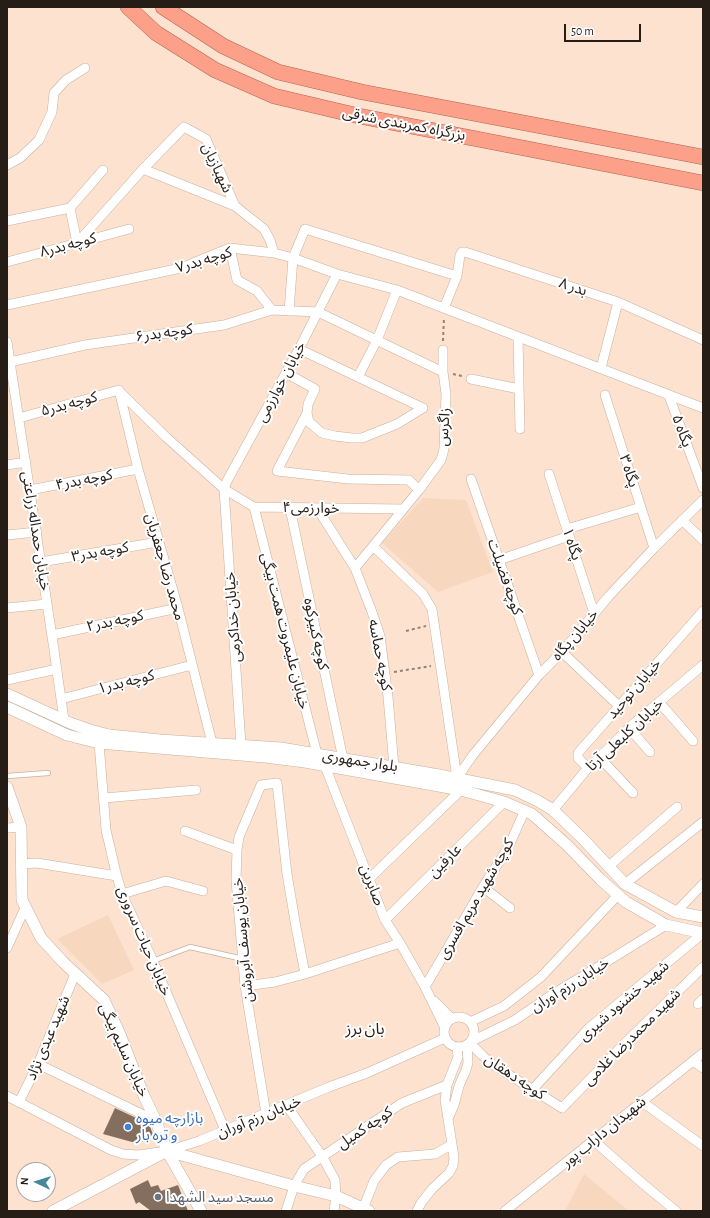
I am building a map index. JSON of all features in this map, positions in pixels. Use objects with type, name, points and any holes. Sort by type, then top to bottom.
[{"type":"highway","name":"بزرگراه کمربندی شرقی","points":[[128,7],[156,33],[216,70],[274,96],[359,116],[703,183]]},
{"type":"highway","name":"بزرگراه کمربندی شرقی","points":[[163,7],[222,46],[278,72],[362,92],[703,157]]},
{"type":"street","points":[[7,165],[20,158],[39,140],[52,112],[54,93],[66,80],[85,68]]},
{"type":"street","name":"شهبازیان","points":[[143,169],[184,127],[206,140],[235,206]]},
{"type":"street","points":[[77,243],[143,169],[235,206],[264,229],[270,240],[274,253]]},
{"type":"street","points":[[7,221],[70,208],[103,170]]},
{"type":"street","points":[[70,208],[77,243]]},
{"type":"street","name":"کوچه بدر۸","points":[[7,262],[129,229]]},
{"type":"street","points":[[289,311],[293,258],[305,229],[457,276],[444,308]]},
{"type":"street","points":[[230,248],[237,280],[257,291],[272,310]]},
{"type":"street","name":"کوچه بدر۷","points":[[7,305],[181,268],[230,248],[274,253],[293,258],[337,274],[396,290],[703,408]]},
{"type":"street","name":"بدر ۸","points":[[457,276],[460,255],[462,252],[466,252],[618,302],[703,340]]},
{"type":"street","name":"خیابان خوارزمی","points":[[224,489],[299,349],[337,274]]},
{"type":"street","points":[[358,377],[378,340],[396,290]]},
{"type":"street","points":[[600,368],[618,302]]},
{"type":"street","name":"کوچه بدر۶","points":[[10,362],[85,345],[224,325],[272,310],[318,312]]},
{"type":"street","points":[[318,312],[444,372]]},
{"type":"street","points":[[518,338],[520,428]]},
{"type":"street","name":"خیابان حمداله زراعتی","points":[[7,342],[64,720]]},
{"type":"street","points":[[286,373],[315,389],[308,404],[307,413],[309,422],[322,432],[335,436],[362,438],[397,424],[423,408],[299,349]]},
{"type":"street","name":"زاگرس","points":[[356,568],[419,490],[441,460],[444,449],[446,394],[443,350]]},
{"type":"street","points":[[471,379],[519,389]]},
{"type":"street","name":"کوچه بدر۵","points":[[19,418],[118,390]]},
{"type":"street","name":"خوارزمی۴","points":[[118,390],[166,437],[224,489],[254,507],[403,510]]},
{"type":"street","name":"محمد رضا جعفریان","points":[[118,390],[158,542],[178,608],[212,744]]},
{"type":"street","name":"پگاه ۳","points":[[605,395],[654,548]]},
{"type":"street","name":"پگاه ۵","points":[[669,396],[703,488]]},
{"type":"street","points":[[307,413],[277,471],[348,479],[409,480],[419,490]]},
{"type":"street","points":[[7,465],[26,462]]},
{"type":"street","name":"کوچه بدر۴","points":[[30,490],[138,469]]},
{"type":"street","name":"پگاه ۱","points":[[549,474],[594,613]]},
{"type":"street","name":"کوچه فضیلت","points":[[471,479],[540,675]]},
{"type":"street","name":"خیابان خداکرمی","points":[[224,489],[241,750]]},
{"type":"street","name":"خیابان پگاه","points":[[457,778],[473,755],[594,613],[654,548],[703,500]]},
{"type":"street","name":"خیابان علیمروت همت بیگی","points":[[254,507],[317,754]]},
{"type":"street","points":[[499,560],[641,507]]},
{"type":"street","name":"کوچه کبیرکوه","points":[[290,508],[343,759]]},
{"type":"street","name":"کوچه حماسه","points":[[317,508],[356,568],[380,636],[388,697],[394,767]]},
{"type":"street","points":[[682,520],[703,540]]},
{"type":"street","points":[[7,535],[36,532]]},
{"type":"street","name":"کوچه بدر۳","points":[[41,562],[158,542]]},
{"type":"street","points":[[373,546],[423,594],[432,609],[457,778]]},
{"type":"street","points":[[7,608],[47,604]]},
{"type":"street","name":"کوچه بدر۲","points":[[52,635],[178,608]]},
{"type":"street","name":"خیابان توحید","points":[[588,768],[578,758],[578,753],[703,611]]},
{"type":"street","points":[[562,652],[620,707]]},
{"type":"street","name":"کوچه بدر۱","points":[[61,699],[192,665]]},
{"type":"street","name":"خیابان کلبعلی آرتا","points":[[553,810],[588,768],[629,728],[702,668]]},
{"type":"street","points":[[7,680],[57,669]]},
{"type":"street","name":"بلوار جمهوری","points":[[7,694],[64,720],[90,730],[109,735],[212,744],[278,759],[461,790],[504,802],[532,814],[567,845],[618,896],[626,902],[666,925],[703,933]]},
{"type":"street","points":[[659,702],[693,741]]},
{"type":"street","name":"بلوار جمهوری","points":[[7,707],[67,735],[99,743],[241,750],[281,748],[457,778],[515,790],[533,798],[553,810],[625,884],[676,912],[703,917]]},
{"type":"street","points":[[629,728],[650,752]]},
{"type":"street","name":"خیابان حیات سروری","points":[[99,743],[106,830],[122,894],[153,961],[225,1130]]},
{"type":"street","points":[[599,757],[633,793]]},
{"type":"street","name":"صابرین","points":[[325,766],[385,920],[425,987],[445,1028]]},
{"type":"street","name":"خیابان یوسف آبروشن","points":[[266,1114],[245,986],[236,880],[239,837],[260,785],[277,783],[287,874],[305,974]]},
{"type":"street","name":"خیابان سلیم بیگی","points":[[7,787],[21,827],[22,900],[40,938],[75,974],[104,1000],[119,1032],[167,1151],[201,1211]]},
{"type":"street","points":[[104,798],[196,790]]},
{"type":"street","points":[[369,880],[461,790]]},
{"type":"street","points":[[525,810],[533,798]]},
{"type":"street","name":"عارفین","points":[[385,920],[504,802]]},
{"type":"street","points":[[609,866],[677,808]]},
{"type":"street","name":"کوچه شهید مریم افسری","points":[[425,987],[483,887],[508,848],[525,810]]},
{"type":"street","points":[[618,896],[625,884],[703,822]]},
{"type":"street","points":[[7,828],[21,827]]},
{"type":"street","points":[[184,831],[237,850]]},
{"type":"street","points":[[21,864],[37,862],[117,876]]},
{"type":"street","points":[[122,894],[166,881],[203,891]]},
{"type":"street","points":[[666,925],[676,912],[703,884]]},
{"type":"street","points":[[483,887],[510,908]]},
{"type":"street","name":"خیابان رزم آوران","points":[[470,1022],[504,1006],[540,977],[618,896]]},
{"type":"street","points":[[7,948],[26,908]]},
{"type":"street","name":"خیابان رزم آوران","points":[[469,1043],[515,1020],[556,992],[666,925]]},
{"type":"street","name":"شهید خشنود شیری","points":[[532,1090],[589,1028],[703,933]]},
{"type":"street","points":[[245,986],[275,982],[305,974],[400,943]]},
{"type":"street","name":"شهید محمدرضا غلامی","points":[[562,1108],[676,992],[703,967]]},
{"type":"street","name":"شهید عبدی نژاد","points":[[19,1102],[38,1064],[75,974]]},
{"type":"street","name":"صابرین","points":[[430,997],[452,1019]]},
{"type":"street","points":[[504,1006],[515,1020]]},
{"type":"street","points":[[448,1118],[466,1070],[468,1063],[469,1043],[474,1034],[474,1028],[465,1018],[459,1017],[448,1022],[445,1028],[445,1038],[448,1043],[457,1047],[469,1043]]},
{"type":"street","name":"خیابان رزم آوران","points":[[53,1211],[167,1151],[199,1141],[287,1106],[329,1087],[367,1073],[445,1038]]},
{"type":"street","name":"کوچه دهقان","points":[[469,1043],[492,1064],[562,1108]]},
{"type":"street","points":[[417,1211],[421,1203],[432,1189],[450,1173],[453,1166],[454,1157],[445,1100],[447,1085],[458,1058],[457,1047]]},
{"type":"street","name":"شهیدان داراب پور","points":[[505,1211],[703,1053]]},
{"type":"street","points":[[693,1061],[703,1068]]},
{"type":"street","points":[[38,1064],[156,1121]]},
{"type":"street","name":"کوچه کمیل","points":[[286,1211],[294,1186],[304,1169],[402,1103],[447,1085]]},
{"type":"street","points":[[7,1096],[122,1154],[138,1155],[167,1151],[336,1196],[366,1210],[374,1181],[386,1165],[398,1157],[435,1154],[451,1145]]},
{"type":"street","points":[[641,1101],[703,1146]]},
{"type":"street","points":[[287,1106],[322,1156],[335,1180],[336,1196],[334,1211]]},
{"type":"street","points":[[593,1140],[676,1211]]},
{"type":"lane","points":[[7,776],[48,773]]},
{"type":"lane","points":[[153,961],[190,947],[243,960]]},
{"type":"path","points":[[443,350],[444,308]]},
{"type":"path","points":[[444,372],[471,379]]},
{"type":"path","points":[[406,631],[434,624]]},
{"type":"path","points":[[385,673],[440,664]]},
{"type":"shaded area","points":[[423,498],[466,500],[493,572],[438,592],[382,543]]},
{"type":"shaded area","points":[[108,915],[134,970],[102,984],[57,939]]},
{"type":"shaded area","points":[[584,1174],[629,1211],[565,1211]]},
{"type":"building","name":"بازارچه میوه و تره بار","points":[[115,1108],[149,1124],[154,1137],[146,1141],[132,1142],[103,1134]]},
{"type":"building","name":"مسجد سید الشهدا","points":[[148,1180],[151,1187],[158,1185],[161,1191],[178,1185],[188,1211],[151,1211],[139,1202],[136,1204],[130,1189]]},
{"type":"place","name":"بازارچه میوه و تره بار","points":[[128,1127]]},
{"type":"place","name":"مسجد سید الشهدا","points":[[158,1197]]},
{"type":"district","name":"بان برز","points":[[365,1029]]}]
